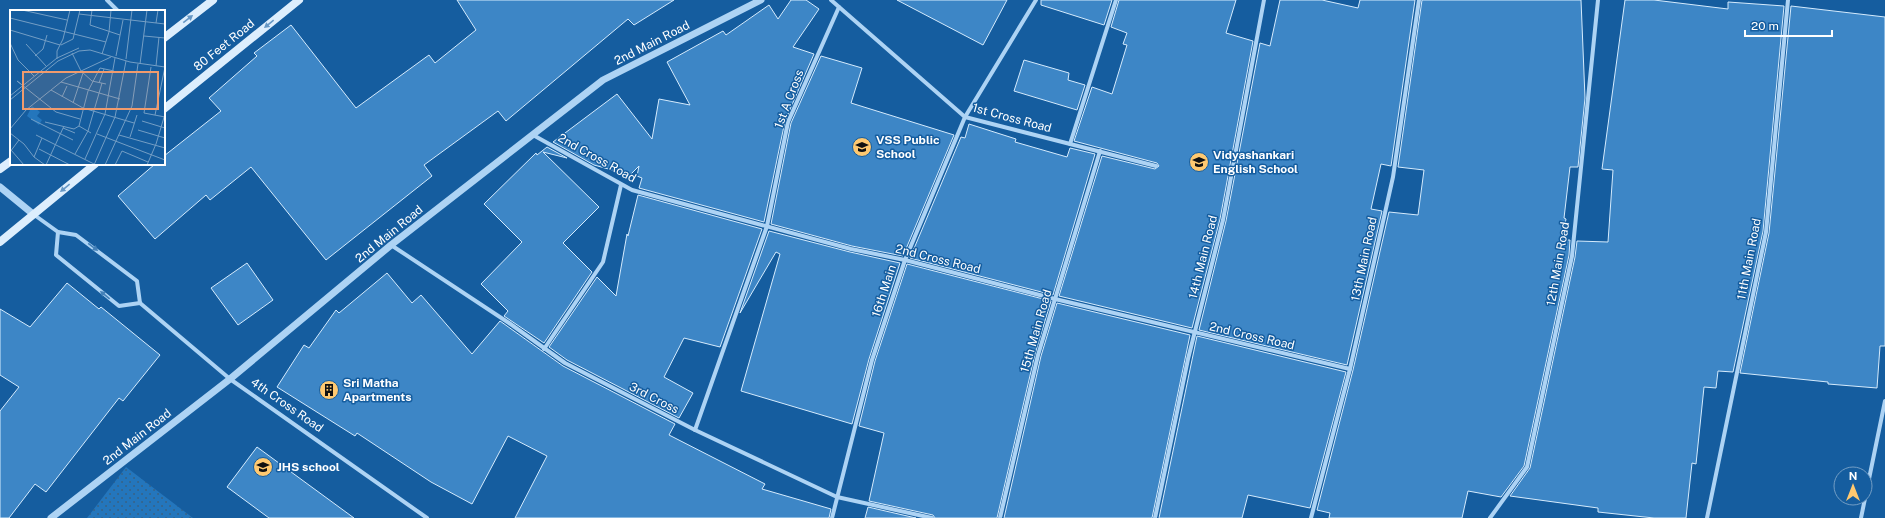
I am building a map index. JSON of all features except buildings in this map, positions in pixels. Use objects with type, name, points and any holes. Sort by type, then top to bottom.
[{"type":"main road","points":[[165,37],[213,0]]},
{"type":"main road","name":"80 Feet Road","points":[[165,107],[299,0]]},
{"type":"main road","points":[[0,169],[10,161]]},
{"type":"main road","points":[[0,242],[94,165]]},
{"type":"street","points":[[106,0],[117,10]]},
{"type":"street","name":"2nd Main Road","points":[[51,518],[230,378],[392,245],[603,80],[761,0]]},
{"type":"street","name":"1st Cross Road","points":[[831,0],[965,117],[1156,166]]},
{"type":"street","name":"16th Main","points":[[832,518],[872,360],[906,260],[965,117],[1036,0]]},
{"type":"street","points":[[1070,144],[1116,0]]},
{"type":"street","name":"14th Main Road","points":[[1155,518],[1195,333],[1223,220],[1264,0]]},
{"type":"street","name":"13th Main Road","points":[[1311,518],[1350,369],[1393,177],[1419,0]]},
{"type":"street","name":"12th Main Road","points":[[1490,518],[1527,467],[1570,264],[1598,0]]},
{"type":"street","name":"11th Main Road","points":[[1707,518],[1766,232],[1788,0]]},
{"type":"street","name":"1st A Cross","points":[[695,430],[767,226],[788,122],[839,7]]},
{"type":"street","name":"2nd Cross Road","points":[[533,135],[632,190],[851,249],[906,260],[1055,300],[1350,369]]},
{"type":"street","name":"15th Main Road","points":[[1000,518],[1038,355],[1100,152]]},
{"type":"street","points":[[544,349],[603,262],[621,184]]},
{"type":"street","points":[[0,187],[58,232],[76,235],[137,281],[140,303],[118,306],[56,255],[58,232]]},
{"type":"street","name":"3rd Cross","points":[[392,245],[509,323],[565,363],[695,430],[837,497],[932,518]]},
{"type":"street","name":"4th Cross Road","points":[[140,303],[230,378],[427,518]]},
{"type":"street","points":[[1862,518],[1885,400]]},
{"type":"shaded area","points":[[126,467],[193,518],[87,518]]},
{"type":"place","name":"VSS Public School","points":[[862,147]]},
{"type":"place","name":"Vidyashankari English School","points":[[1199,162]]},
{"type":"place","name":"Sri Matha Apartments","points":[[329,390]]},
{"type":"place","name":"JHS school","points":[[263,467]]}]
